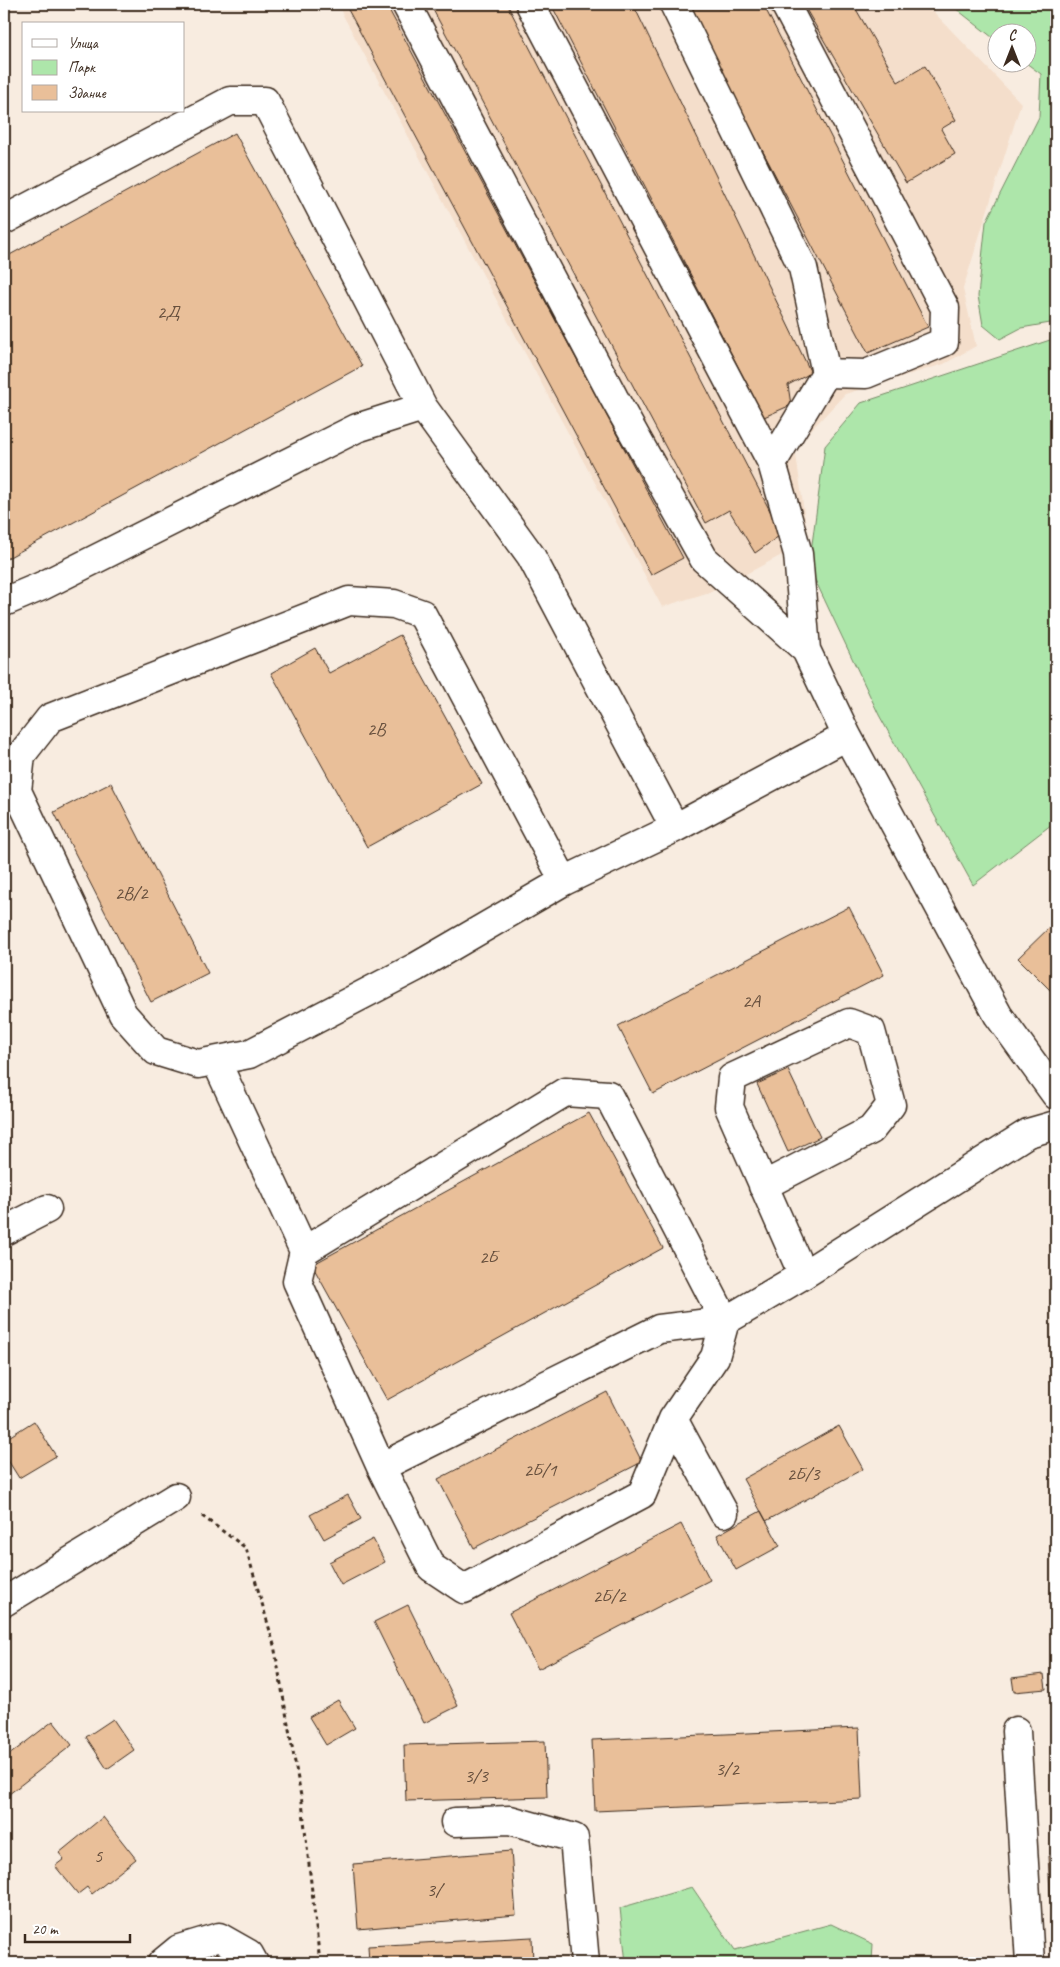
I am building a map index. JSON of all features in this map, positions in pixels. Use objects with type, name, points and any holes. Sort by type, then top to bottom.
[{"type":"street","points":[[406,4],[614,398],[704,559],[806,650]]},
{"type":"street","points":[[530,4],[772,463],[798,554],[806,650],[847,736],[998,1015],[1056,1095]]},
{"type":"street","points":[[674,4],[803,268],[826,374],[772,463]]},
{"type":"street","points":[[785,4],[945,308],[944,342],[866,374],[826,374]]},
{"type":"street","points":[[4,220],[230,101],[265,101],[423,407],[531,556],[675,828]]},
{"type":"street","points":[[4,602],[42,586],[357,428],[423,407]]},
{"type":"street","points":[[564,881],[422,614],[394,604],[349,601],[50,718],[21,755],[17,791],[123,1014],[156,1051],[198,1064],[249,1054],[258,1050],[416,967],[564,881],[675,828],[847,736]]},
{"type":"street","points":[[764,1186],[871,1130],[891,1105],[870,1032],[849,1023],[732,1078],[729,1107],[803,1275]]},
{"type":"street","points":[[216,1061],[304,1251],[297,1281],[381,1467],[431,1567],[464,1589],[642,1494],[673,1419],[715,1357],[725,1321],[608,1095],[565,1092],[304,1251]]},
{"type":"street","points":[[381,1467],[660,1328],[725,1321],[803,1275],[1028,1133],[1056,1124]]},
{"type":"street","points":[[4,1231],[47,1209]]},
{"type":"street","points":[[673,1419],[724,1513]]},
{"type":"street","points":[[4,1602],[176,1497]]},
{"type":"street","points":[[1016,1731],[1030,1963]]},
{"type":"street","points":[[455,1822],[510,1820],[574,1838],[586,1963]]},
{"type":"street","points":[[162,1963],[179,1949],[219,1937],[249,1954],[254,1963]]},
{"type":"path","points":[[176,1497],[246,1548],[274,1645],[302,1802],[320,1963]]},
{"type":"shaded area","points":[[337,4],[926,4],[988,69],[988,72],[991,72],[1021,103],[963,289],[976,346],[944,364],[845,394],[795,447],[808,541],[716,590],[662,607]]},
{"type":"green space","points":[[950,4],[1056,4],[1056,217],[1054,254],[1056,268],[1056,322],[1021,328],[1000,339],[983,325],[978,296],[986,222],[1039,117],[1041,74],[1038,72],[1038,22],[988,22],[988,34]]},
{"type":"green space","points":[[1056,338],[1056,821],[973,885],[879,715],[809,567],[825,446],[861,403]]},
{"type":"green space","points":[[692,1887],[735,1950],[831,1924],[873,1944],[872,1963],[626,1963],[620,1908]]},
{"type":"building","points":[[345,4],[386,4],[683,558],[651,575]]},
{"type":"building","points":[[430,4],[507,4],[782,534],[755,553],[729,510],[706,523]]},
{"type":"building","points":[[551,4],[633,4],[811,373],[788,385],[791,405],[764,417]]},
{"type":"building","points":[[686,4],[763,4],[928,327],[868,353]]},
{"type":"building","points":[[803,4],[853,4],[898,82],[925,66],[956,120],[941,129],[955,154],[906,183]]},
{"type":"building","points":[[235,133],[362,366],[4,560],[4,258]]},
{"type":"building","points":[[400,635],[482,784],[367,847],[271,673],[315,648],[329,673]]},
{"type":"building","points":[[111,783],[208,973],[151,1002],[54,812]]},
{"type":"building","points":[[849,907],[884,975],[653,1094],[618,1026]]},
{"type":"building","points":[[1054,923],[1056,925],[1055,995],[1018,958]]},
{"type":"building","points":[[788,1070],[820,1137],[788,1152],[757,1084]]},
{"type":"building","points":[[589,1113],[663,1248],[387,1400],[312,1265]]},
{"type":"building","points":[[607,1392],[642,1462],[474,1548],[438,1479]]},
{"type":"building","points":[[34,1421],[56,1456],[19,1478],[4,1454],[4,1440]]},
{"type":"building","points":[[839,1426],[863,1469],[766,1521],[743,1479]]},
{"type":"building","points":[[348,1495],[361,1519],[324,1539],[310,1515]]},
{"type":"building","points":[[761,1511],[780,1546],[736,1570],[717,1535]]},
{"type":"building","points":[[681,1524],[710,1580],[538,1669],[509,1613]]},
{"type":"building","points":[[373,1539],[385,1562],[341,1585],[329,1562]]},
{"type":"building","points":[[408,1605],[458,1706],[424,1723],[374,1622]]},
{"type":"building","points":[[1044,1674],[1046,1689],[1014,1692],[1012,1678]]},
{"type":"building","points":[[338,1700],[355,1728],[326,1745],[309,1717]]},
{"type":"building","points":[[113,1719],[134,1750],[107,1769],[86,1737]]},
{"type":"building","points":[[53,1721],[72,1745],[4,1798],[4,1759]]},
{"type":"building","points":[[859,1728],[862,1799],[595,1811],[592,1740]]},
{"type":"building","points":[[545,1741],[547,1797],[406,1801],[404,1745]]},
{"type":"building","points":[[103,1817],[136,1859],[92,1894],[87,1887],[78,1894],[55,1866],[64,1859],[59,1853]]},
{"type":"building","points":[[511,1851],[516,1915],[358,1929],[353,1864]]},
{"type":"building","points":[[1056,1855],[1056,1963],[1054,1963],[1048,1856]]},
{"type":"building","points":[[532,1937],[533,1963],[369,1963],[368,1946]]}]
